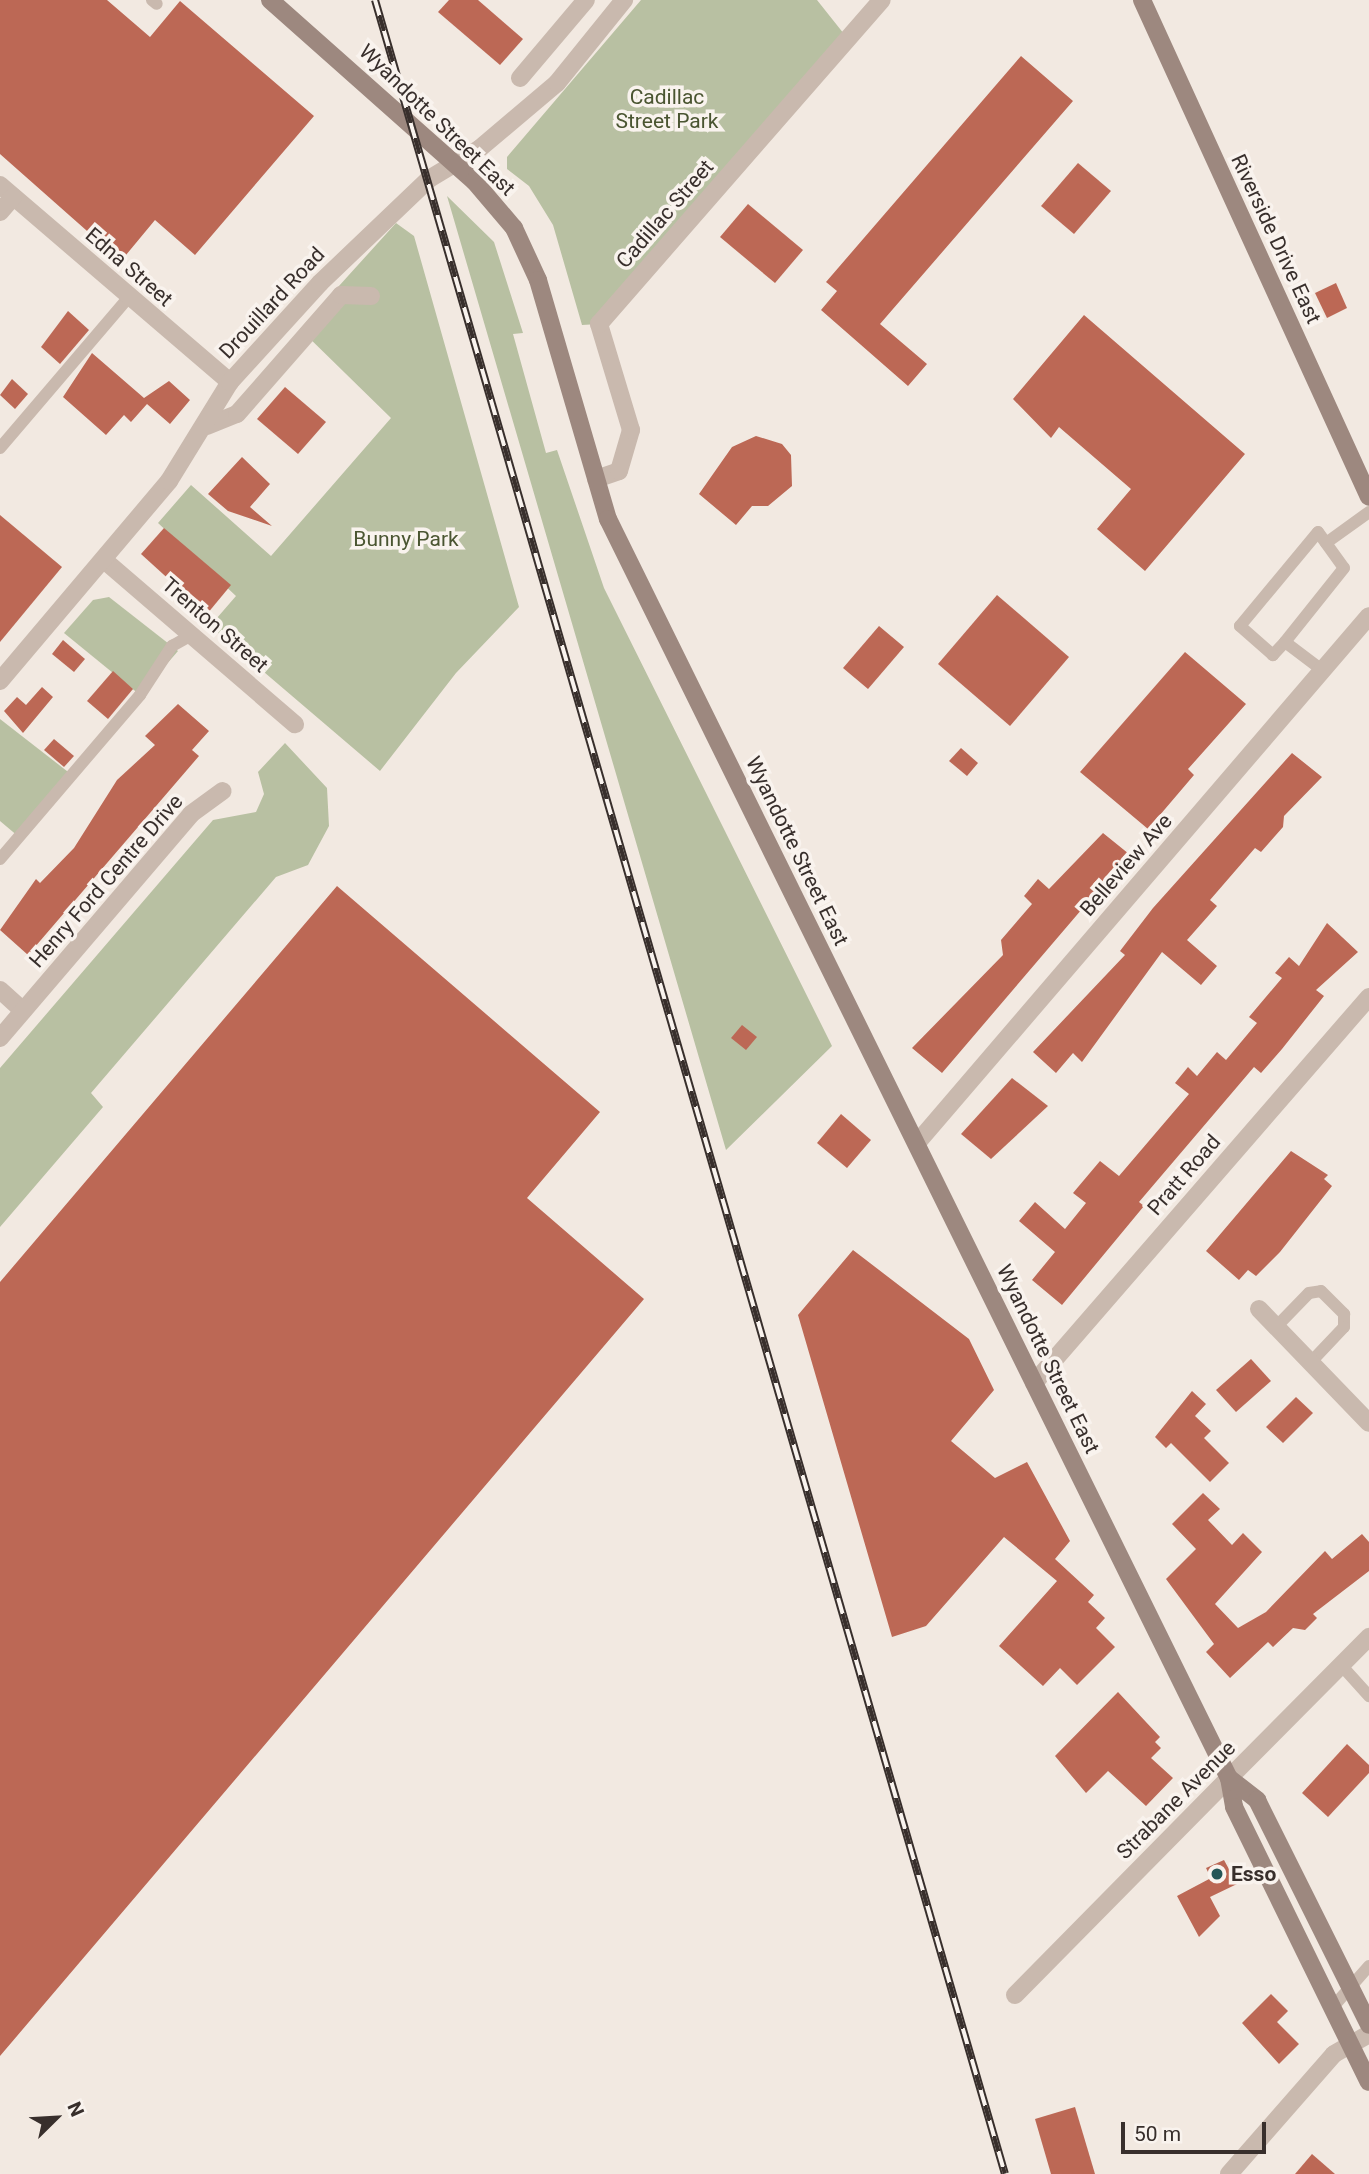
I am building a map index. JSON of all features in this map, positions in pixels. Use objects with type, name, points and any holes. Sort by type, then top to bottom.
[{"type":"main road","name":"Wyandotte Street East","points":[[270,0],[452,162],[514,228],[538,280],[608,519],[1230,1778],[1234,1807],[1369,2082]]},
{"type":"main road","name":"Riverside Drive East","points":[[1142,0],[1369,497]]},
{"type":"main road","name":"Wyandotte Street East","points":[[1230,1778],[1256,1800],[1369,2025]]},
{"type":"street","points":[[520,79],[586,0]]},
{"type":"street","name":"Drouillard Road","points":[[0,681],[104,560],[207,426],[230,383],[391,211],[452,162],[479,149],[557,83],[624,0]]},
{"type":"street","name":"Cadillac Street","points":[[596,479],[619,471],[631,430],[599,324],[882,0]]},
{"type":"street","points":[[0,212],[6,191]]},
{"type":"street","name":"Edna Street","points":[[6,191],[230,383]]},
{"type":"street","points":[[207,426],[237,414],[341,295],[372,296]]},
{"type":"street","name":"Trenton Street","points":[[104,560],[295,724]]},
{"type":"street","name":"Belleview Ave","points":[[917,1143],[1369,615]]},
{"type":"street","name":"Henry Ford Centre Drive","points":[[0,1038],[191,814],[223,791]]},
{"type":"street","points":[[0,990],[23,1011]]},
{"type":"street","name":"Pratt Road","points":[[1034,1382],[1369,997]]},
{"type":"street","points":[[1259,1309],[1369,1423]]},
{"type":"street","name":"Strabane Avenue","points":[[1016,1994],[1369,1637]]},
{"type":"street","points":[[1229,2174],[1350,2044],[1369,2034]]},
{"type":"lane","points":[[0,449],[129,298]]},
{"type":"lane","points":[[1326,543],[1369,512]]},
{"type":"lane","points":[[1318,532],[1344,568],[1285,642],[1273,655],[1240,626],[1318,532]]},
{"type":"lane","points":[[0,859],[140,695],[172,646],[192,635]]},
{"type":"lane","points":[[1285,642],[1322,670]]},
{"type":"lane","points":[[1276,1327],[1308,1293],[1321,1291],[1344,1314],[1344,1327],[1310,1363]]},
{"type":"lane","points":[[1341,1665],[1369,1696]]},
{"type":"lane","points":[[1332,2008],[1369,1966]]},
{"type":"green space","name":"Cadillac Street Park","points":[[641,0],[817,0],[848,39],[599,324],[582,325],[553,225],[529,186],[507,169],[507,157]]},
{"type":"green space","points":[[447,196],[494,242],[523,333],[513,334],[546,453],[557,450],[604,588],[832,1046],[726,1150]]},
{"type":"green space","name":"Bunny Park","points":[[396,223],[414,236],[519,607],[456,673],[380,771],[210,626],[236,596],[158,523],[191,485],[271,556],[391,418],[300,329]]},
{"type":"green space","points":[[109,597],[178,651],[140,695],[64,633],[93,600]]},
{"type":"green space","points":[[0,719],[72,775],[19,837],[0,821]]},
{"type":"green space","points":[[285,743],[327,788],[329,826],[308,865],[276,877],[91,1093],[103,1107],[0,1227],[0,1068],[213,820],[256,812],[264,794],[258,772]]},
{"type":"building","points":[[0,0],[107,0],[150,37],[180,1],[314,116],[195,255],[155,220],[121,261],[0,154]]},
{"type":"building","points":[[449,0],[478,0],[523,39],[500,65],[438,12]]},
{"type":"building","points":[[1021,56],[1073,101],[880,324],[927,364],[908,386],[821,310],[837,291],[826,282]]},
{"type":"building","points":[[1078,163],[1111,191],[1074,234],[1041,206]]},
{"type":"building","points":[[748,204],[803,250],[775,283],[720,237]]},
{"type":"building","points":[[1336,283],[1347,308],[1327,318],[1315,293]]},
{"type":"building","points":[[68,311],[89,330],[60,364],[41,347]]},
{"type":"building","points":[[1084,315],[1245,454],[1145,571],[1097,529],[1131,489],[1059,427],[1051,438],[1013,399]]},
{"type":"building","points":[[92,353],[144,398],[169,381],[190,400],[170,424],[147,404],[131,422],[124,415],[106,435],[63,397]]},
{"type":"building","points":[[12,379],[28,394],[15,409],[0,395]]},
{"type":"building","points":[[285,387],[326,422],[298,454],[257,419]]},
{"type":"building","points":[[756,436],[782,444],[791,455],[792,486],[768,506],[752,506],[736,525],[699,494],[732,447]]},
{"type":"building","points":[[242,457],[270,484],[250,507],[272,526],[228,511],[208,494]]},
{"type":"building","points":[[0,515],[62,567],[0,642]]},
{"type":"building","points":[[164,528],[231,585],[207,614],[141,554]]},
{"type":"building","points":[[997,595],[1069,657],[1010,726],[938,664]]},
{"type":"building","points":[[879,626],[904,647],[868,689],[843,668]]},
{"type":"building","points":[[63,640],[85,659],[74,672],[52,654]]},
{"type":"building","points":[[1185,652],[1246,704],[1188,769],[1194,775],[1148,829],[1080,772]]},
{"type":"building","points":[[113,671],[133,689],[108,719],[87,701]]},
{"type":"building","points":[[42,687],[53,697],[23,733],[4,711],[17,697],[26,705]]},
{"type":"building","points":[[178,704],[209,731],[192,750],[199,756],[28,955],[0,930],[36,879],[40,883],[74,848],[117,780],[155,745],[145,736]]},
{"type":"building","points":[[54,739],[74,756],[64,767],[44,750]]},
{"type":"building","points":[[961,748],[978,763],[967,776],[949,761]]},
{"type":"building","points":[[1292,753],[1322,777],[1284,816],[1283,827],[1261,852],[1255,848],[1210,900],[1217,906],[1187,940],[1217,966],[1201,985],[1162,952],[1082,1062],[1073,1053],[1056,1073],[1033,1052],[1125,955],[1120,951],[1153,908]]},
{"type":"building","points":[[1103,833],[1129,854],[942,1073],[912,1048],[1003,955],[1001,940],[1032,904],[1024,896],[1038,879],[1049,889]]},
{"type":"building","points":[[337,886],[600,1112],[527,1198],[644,1299],[0,2056],[0,1282]]},
{"type":"building","points":[[1327,923],[1358,952],[1316,990],[1324,996],[1282,1049],[1261,1073],[1254,1067],[1139,1202],[1144,1206],[1062,1305],[1032,1280],[1055,1252],[1019,1221],[1035,1202],[1065,1229],[1086,1203],[1073,1193],[1100,1161],[1119,1176],[1189,1094],[1175,1083],[1188,1067],[1197,1076],[1217,1052],[1226,1060],[1257,1023],[1249,1017],[1282,978],[1275,973],[1289,957],[1299,966]]},
{"type":"building","points":[[742,1025],[757,1037],[746,1050],[731,1038]]},
{"type":"building","points":[[1012,1078],[1048,1106],[991,1159],[961,1134]]},
{"type":"building","points":[[841,1114],[871,1140],[847,1168],[817,1143]]},
{"type":"building","points":[[1291,1151],[1328,1175],[1324,1179],[1332,1186],[1280,1252],[1256,1276],[1248,1270],[1239,1280],[1206,1251]]},
{"type":"building","points":[[853,1250],[969,1339],[994,1390],[951,1441],[995,1478],[1027,1462],[1070,1541],[1055,1559],[1094,1595],[1088,1602],[1105,1618],[1096,1628],[1115,1647],[1077,1685],[1060,1668],[1043,1686],[999,1646],[1057,1581],[1004,1537],[926,1626],[892,1637],[798,1315]]},
{"type":"building","points":[[1251,1359],[1271,1381],[1236,1412],[1216,1390]]},
{"type":"building","points":[[1192,1391],[1206,1404],[1195,1416],[1211,1431],[1204,1438],[1229,1463],[1210,1482],[1171,1443],[1166,1448],[1155,1437]]},
{"type":"building","points":[[1296,1397],[1313,1413],[1283,1443],[1266,1427]]},
{"type":"building","points":[[1203,1493],[1220,1509],[1208,1520],[1232,1545],[1243,1533],[1262,1552],[1215,1604],[1238,1628],[1266,1612],[1325,1551],[1332,1559],[1362,1534],[1369,1542],[1369,1571],[1313,1614],[1317,1618],[1305,1630],[1293,1628],[1273,1647],[1268,1642],[1230,1678],[1206,1652],[1214,1644],[1166,1579],[1196,1549],[1172,1524]]},
{"type":"building","points":[[1118,1692],[1160,1737],[1155,1742],[1161,1748],[1151,1758],[1173,1778],[1146,1806],[1108,1771],[1086,1793],[1055,1756]]},
{"type":"building","points":[[1347,1744],[1369,1765],[1369,1773],[1328,1817],[1302,1793]]},
{"type":"building","points":[[1224,1860],[1237,1884],[1210,1897],[1220,1916],[1199,1937],[1177,1896],[1211,1878],[1206,1868]]},
{"type":"building","points":[[1271,1994],[1288,2011],[1277,2022],[1299,2044],[1279,2064],[1242,2023]]},
{"type":"building","points":[[1075,2107],[1095,2174],[1051,2174],[1035,2119]]},
{"type":"building","points":[[1312,2154],[1335,2174],[1295,2174]]},
{"type":"railway","points":[[375,0],[1005,2174]]},
{"type":"place","name":"Esso","points":[[1217,1874]]}]
